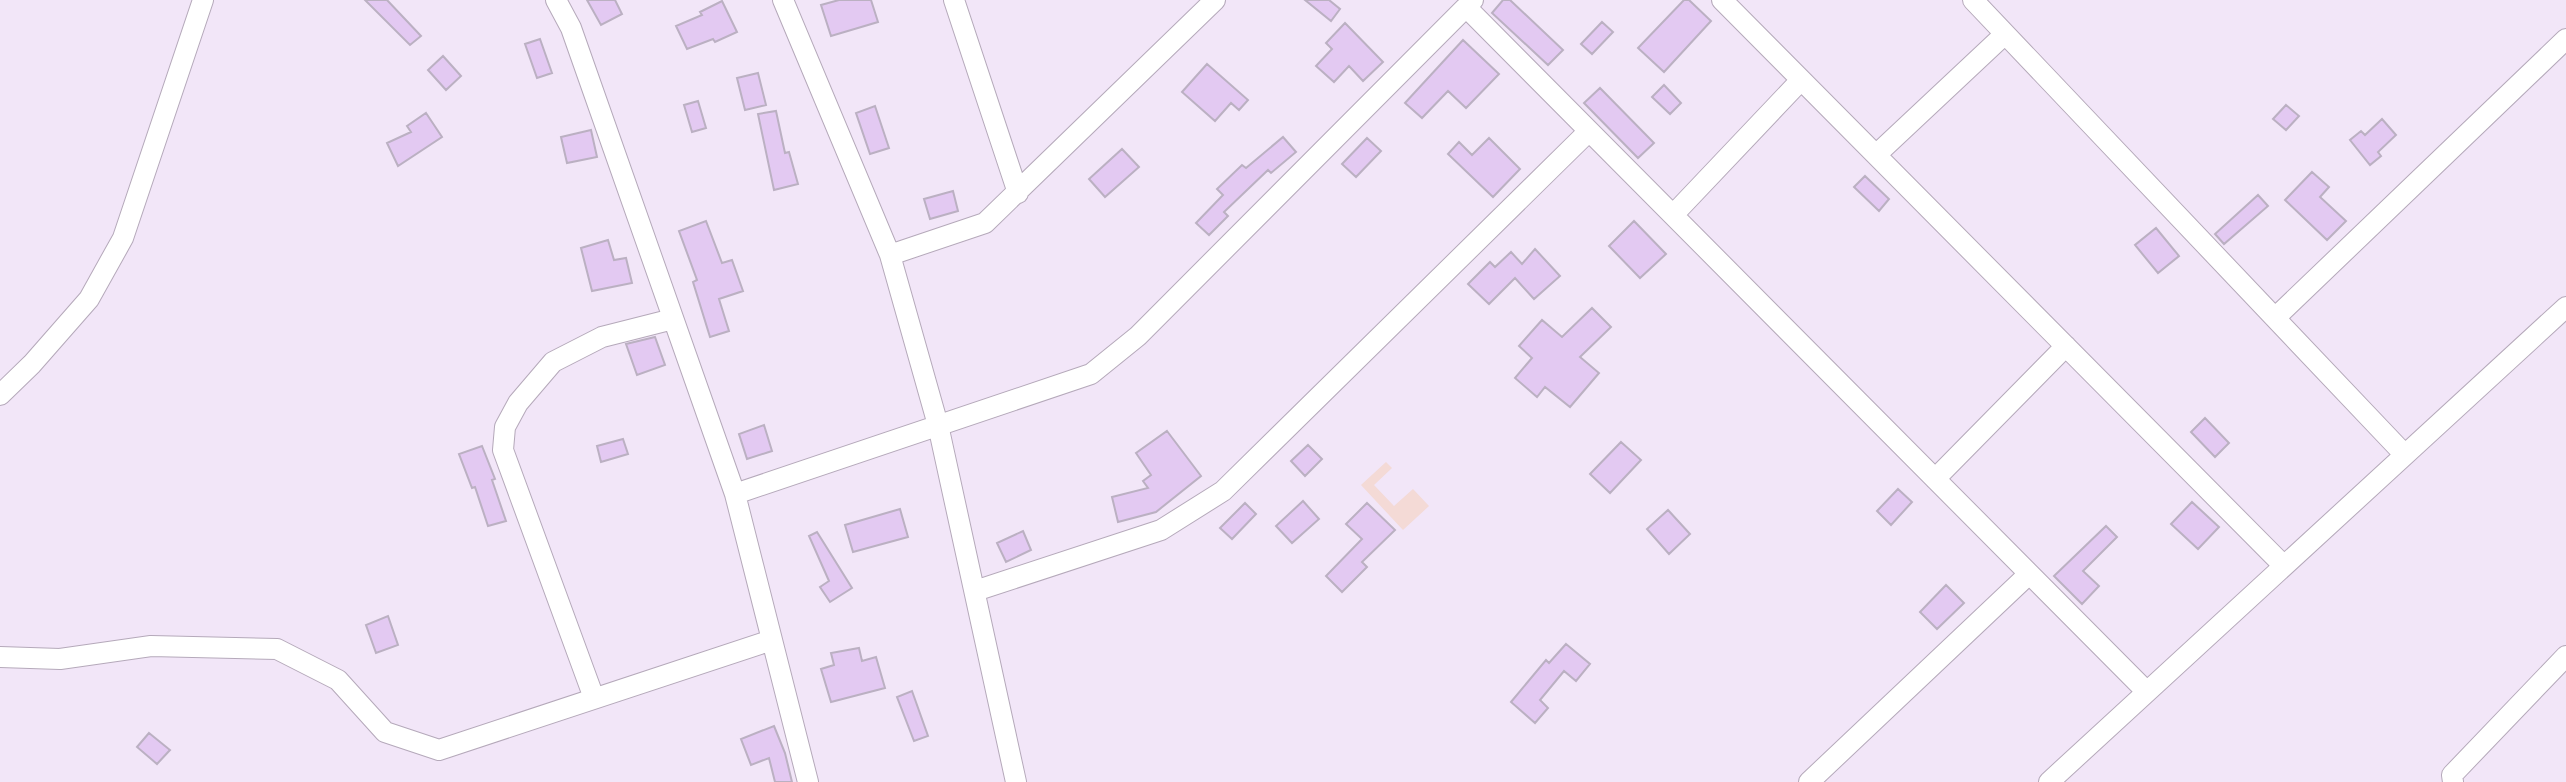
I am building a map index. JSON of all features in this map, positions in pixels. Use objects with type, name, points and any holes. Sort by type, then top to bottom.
[{"type":"street","points":[[0,395],[89,299],[123,238],[203,0]]},
{"type":"street","points":[[556,0],[571,28],[735,494],[808,782]]},
{"type":"street","points":[[783,0],[890,255],[938,425],[1016,782]]},
{"type":"street","points":[[954,0],[1018,193]]},
{"type":"street","points":[[890,255],[985,223],[1215,0]]},
{"type":"street","points":[[1722,0],[2284,566]]},
{"type":"street","points":[[1973,0],[2405,455]]},
{"type":"street","points":[[735,494],[1091,374],[1138,336],[1470,4],[1589,131],[2147,692]]},
{"type":"street","points":[[1877,154],[2005,34]]},
{"type":"street","points":[[2275,318],[2566,39]]},
{"type":"street","points":[[1673,215],[1801,80]]},
{"type":"street","points":[[975,591],[1161,530],[1223,491],[1589,131]]},
{"type":"street","points":[[2049,782],[2566,307]]},
{"type":"street","points":[[594,698],[503,450],[505,427],[518,403],[553,362],[602,337],[673,319]]},
{"type":"street","points":[[1935,479],[2066,346]]},
{"type":"street","points":[[1809,782],[2029,574]]},
{"type":"street","points":[[0,657],[60,659],[151,646],[277,649],[338,680],[385,732],[439,750],[772,640]]},
{"type":"street","points":[[2453,782],[2452,775],[2566,656]]},
{"type":"shaded area","points":[[1386,462],[1392,468],[1374,485],[1394,506],[1413,489],[1429,506],[1403,530],[1361,485]]},
{"type":"building","points":[[365,0],[387,0],[421,36],[410,45]]},
{"type":"building","points":[[587,0],[615,0],[622,14],[601,25]]},
{"type":"building","points":[[839,0],[871,0],[878,22],[831,36],[821,5]]},
{"type":"building","points":[[1305,0],[1329,0],[1340,9],[1331,21]]},
{"type":"building","points":[[1503,0],[1510,0],[1563,50],[1548,65],[1492,13]]},
{"type":"building","points":[[1684,0],[1689,0],[1711,21],[1664,72],[1638,48]]},
{"type":"building","points":[[722,1],[737,32],[687,49],[676,26],[702,15],[700,12]]},
{"type":"building","points":[[1602,22],[1613,32],[1592,54],[1581,44]]},
{"type":"building","points":[[1345,23],[1383,62],[1363,81],[1349,66],[1334,82],[1316,66],[1332,49],[1326,43]]},
{"type":"building","points":[[540,39],[552,73],[537,78],[525,44]]},
{"type":"building","points":[[1463,40],[1499,74],[1466,108],[1448,91],[1422,118],[1405,103]]},
{"type":"building","points":[[443,56],[461,76],[446,90],[428,70]]},
{"type":"building","points":[[1207,64],[1248,100],[1239,110],[1231,103],[1215,121],[1182,92]]},
{"type":"building","points":[[758,73],[766,105],[745,110],[737,78]]},
{"type":"building","points":[[1664,85],[1681,103],[1670,114],[1652,97]]},
{"type":"building","points":[[1600,88],[1654,143],[1638,158],[1584,103]]},
{"type":"building","points":[[698,101],[706,128],[692,132],[684,105]]},
{"type":"building","points":[[2286,105],[2299,116],[2286,130],[2273,119]]},
{"type":"building","points":[[875,106],[889,148],[870,154],[856,113]]},
{"type":"building","points":[[776,111],[785,153],[789,152],[798,184],[774,190],[758,114]]},
{"type":"building","points":[[426,113],[442,137],[398,166],[387,143],[411,132],[407,126]]},
{"type":"building","points":[[2382,119],[2396,135],[2378,152],[2381,156],[2370,165],[2350,140],[2361,131],[2365,135]]},
{"type":"building","points":[[591,130],[597,157],[567,163],[561,137]]},
{"type":"building","points":[[1283,137],[1296,152],[1271,173],[1268,170],[1224,212],[1228,216],[1209,235],[1196,223],[1223,195],[1217,189],[1242,165],[1246,168]]},
{"type":"building","points":[[1367,138],[1381,151],[1356,177],[1342,164]]},
{"type":"building","points":[[1489,138],[1520,169],[1493,197],[1448,154],[1459,142],[1472,155]]},
{"type":"building","points":[[1122,149],[1139,167],[1105,197],[1089,179]]},
{"type":"building","points":[[2312,172],[2329,187],[2320,197],[2346,221],[2327,240],[2285,200]]},
{"type":"building","points":[[1865,176],[1889,199],[1879,211],[1854,187]]},
{"type":"building","points":[[953,191],[958,211],[930,219],[924,199]]},
{"type":"building","points":[[2258,195],[2268,206],[2224,244],[2215,234]]},
{"type":"building","points":[[706,221],[722,263],[732,260],[743,291],[719,299],[729,331],[710,337],[693,282],[697,280],[679,231]]},
{"type":"building","points":[[1634,221],[1666,254],[1640,278],[1609,246]]},
{"type":"building","points":[[2156,228],[2179,256],[2158,273],[2135,245]]},
{"type":"building","points":[[608,240],[614,260],[626,258],[632,283],[592,291],[581,248]]},
{"type":"building","points":[[1535,249],[1560,276],[1534,299],[1515,278],[1489,304],[1468,284],[1490,262],[1495,267],[1511,252],[1522,264]]},
{"type":"building","points":[[1592,308],[1611,327],[1580,357],[1599,373],[1570,407],[1545,387],[1537,397],[1515,378],[1532,358],[1519,346],[1542,320],[1562,337]]},
{"type":"building","points":[[655,337],[665,365],[637,375],[626,344]]},
{"type":"building","points":[[2205,418],[2229,443],[2215,457],[2191,432]]},
{"type":"building","points":[[764,425],[772,451],[747,459],[739,434]]},
{"type":"building","points":[[1167,431],[1201,476],[1156,512],[1118,522],[1112,497],[1148,488],[1143,481],[1151,475],[1136,453]]},
{"type":"building","points":[[623,439],[628,454],[601,462],[597,446]]},
{"type":"building","points":[[1621,442],[1641,460],[1610,493],[1590,474]]},
{"type":"building","points":[[1308,445],[1322,459],[1305,476],[1291,461]]},
{"type":"building","points":[[482,446],[506,521],[488,526],[475,487],[472,488],[459,454]]},
{"type":"building","points":[[1898,489],[1912,502],[1891,525],[1877,511]]},
{"type":"building","points":[[1303,501],[1319,519],[1292,543],[1276,526]]},
{"type":"building","points":[[2192,502],[2219,527],[2198,549],[2171,524]]},
{"type":"building","points":[[1245,503],[1256,514],[1232,539],[1220,528]]},
{"type":"building","points":[[1367,503],[1395,530],[1362,562],[1367,567],[1342,592],[1326,576],[1362,539],[1346,524]]},
{"type":"building","points":[[900,509],[908,537],[853,552],[845,525]]},
{"type":"building","points":[[1668,510],[1690,534],[1669,554],[1647,529]]},
{"type":"building","points":[[2106,526],[2117,537],[2083,571],[2099,586],[2082,604],[2054,576]]},
{"type":"building","points":[[1023,531],[1031,550],[1006,562],[997,543]]},
{"type":"building","points":[[817,532],[852,588],[830,602],[820,587],[829,581],[809,536]]},
{"type":"building","points":[[1946,585],[1964,603],[1937,629],[1920,612]]},
{"type":"building","points":[[388,616],[398,645],[376,653],[366,625]]},
{"type":"building","points":[[1566,644],[1590,664],[1576,681],[1564,671],[1540,700],[1548,708],[1535,723],[1511,702],[1546,660],[1549,663]]},
{"type":"building","points":[[859,648],[862,661],[876,657],[885,688],[831,702],[821,669],[834,665],[831,653]]},
{"type":"building","points":[[912,691],[928,736],[914,741],[897,697]]},
{"type":"building","points":[[774,726],[792,782],[775,782],[769,758],[751,765],[741,739]]},
{"type":"building","points":[[149,733],[170,750],[157,764],[137,747]]}]
